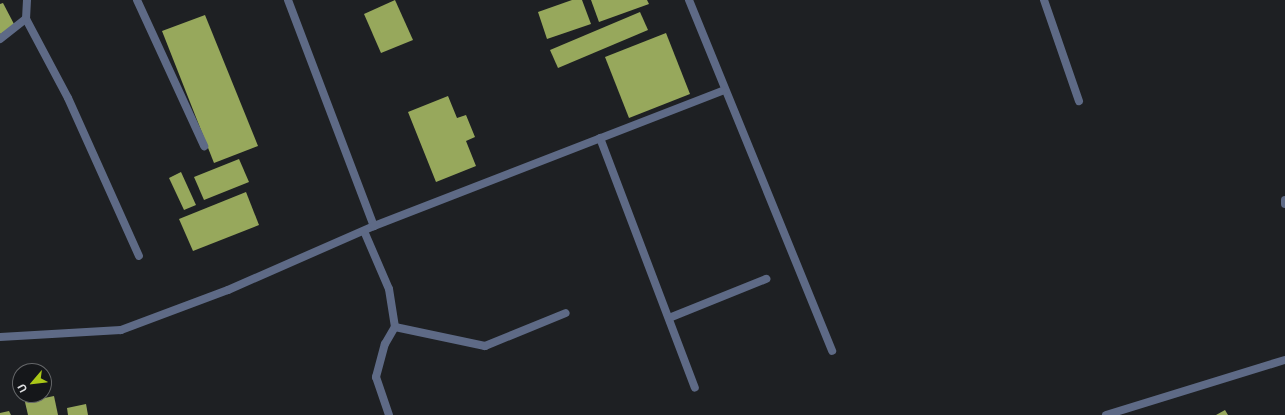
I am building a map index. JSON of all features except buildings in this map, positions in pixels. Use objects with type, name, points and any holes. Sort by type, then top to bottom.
[{"type":"street","points":[[27,0],[26,19],[68,98],[139,256]]},
{"type":"street","points":[[137,0],[204,146]]},
{"type":"street","points":[[288,0],[374,226]]},
{"type":"street","points":[[689,0],[724,90],[832,351]]},
{"type":"street","points":[[1044,0],[1079,101]]},
{"type":"street","points":[[0,39],[26,19]]},
{"type":"street","points":[[0,337],[121,330],[228,290],[374,226],[724,90]]},
{"type":"street","points":[[600,138],[696,388]]},
{"type":"street","points":[[364,231],[389,289],[395,327],[380,355],[376,377],[389,415]]},
{"type":"street","points":[[669,318],[766,279]]},
{"type":"street","points":[[395,327],[485,346],[566,313]]},
{"type":"street","points":[[1106,415],[1285,360]]}]
